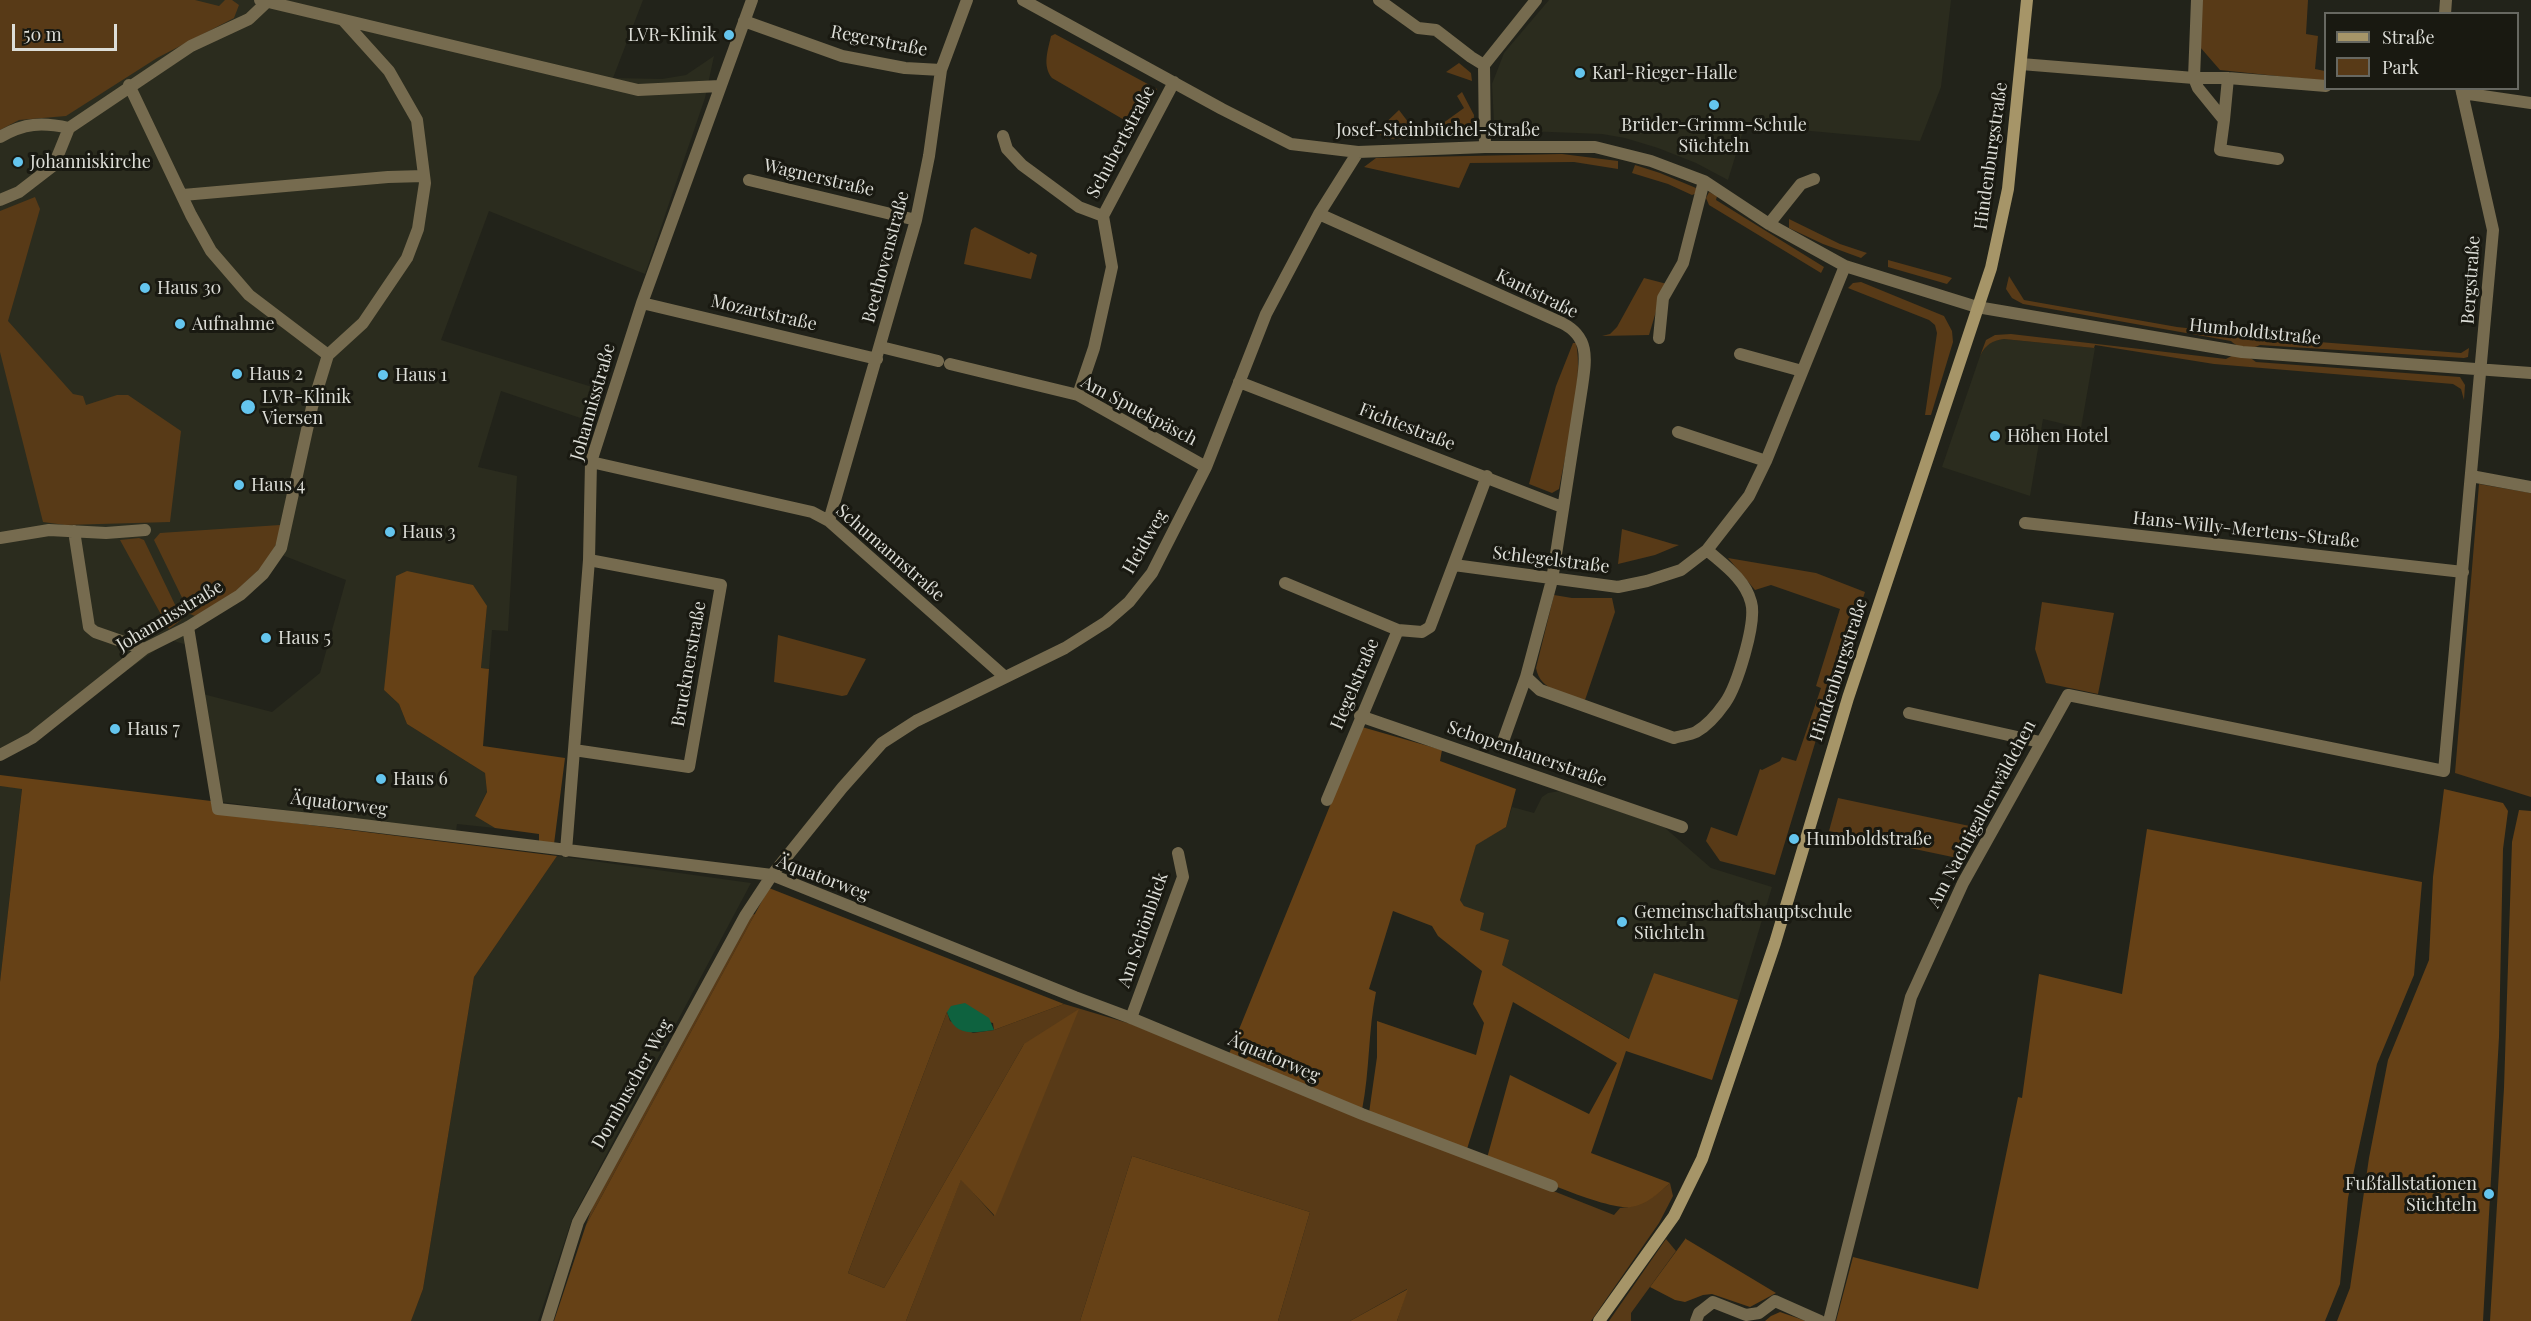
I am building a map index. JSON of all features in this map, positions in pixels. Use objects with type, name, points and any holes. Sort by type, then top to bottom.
[{"type":"main road","name":"Hindenburgstraße","points":[[1599,1321],[1674,1216],[1702,1159],[1775,943],[1848,698],[1991,268],[2008,189],[2027,0]]},
{"type":"street","name":"Johannisstraße","points":[[567,851],[590,560],[591,462],[642,303],[752,0]]},
{"type":"street","name":"Beethovenstraße","points":[[829,520],[916,220],[929,156],[941,70],[967,0]]},
{"type":"street","name":"Josef-Steinbüchel-Straße","points":[[1023,0],[1291,144],[1358,152],[1485,147],[1595,147],[1652,161],[1704,181],[1769,224],[1845,266],[1977,308]]},
{"type":"street","points":[[1379,0],[1418,28],[1436,30],[1470,57],[1485,65]]},
{"type":"street","points":[[1485,147],[1485,65],[1536,0]]},
{"type":"street","points":[[2197,0],[2194,78],[2198,88],[2224,120]]},
{"type":"street","points":[[0,200],[20,192],[54,165],[69,128],[129,85],[191,46],[249,19],[264,1],[638,90],[720,86]]},
{"type":"street","points":[[129,85],[211,251],[249,295],[328,355],[363,323],[407,258],[418,229],[424,176],[417,120],[389,71],[343,20]]},
{"type":"street","name":"Regerstraße","points":[[744,21],[842,56],[904,68],[941,70]]},
{"type":"street","points":[[2021,64],[2324,86]]},
{"type":"street","points":[[2228,78],[2220,150],[2278,159]]},
{"type":"street","name":"Schubertstraße","points":[[1078,395],[1094,348],[1112,267],[1103,216],[1174,82]]},
{"type":"street","points":[[2461,91],[2531,103]]},
{"type":"street","name":"Bergstraße","points":[[2444,771],[2493,230],[2461,91]]},
{"type":"street","points":[[0,137],[17,127],[48,124],[69,128]]},
{"type":"street","points":[[1003,136],[1007,149],[1022,165],[1078,207],[1103,216]]},
{"type":"street","name":"Heidweg","points":[[772,875],[842,788],[882,743],[916,721],[1065,648],[1106,622],[1129,602],[1152,573],[1206,467],[1266,314],[1319,214],[1358,152]]},
{"type":"street","points":[[183,195],[388,177],[424,176]]},
{"type":"street","points":[[1769,224],[1801,184],[1814,179]]},
{"type":"street","name":"Wagnerstraße","points":[[749,180],[916,220]]},
{"type":"street","points":[[1659,338],[1663,298],[1683,263],[1704,181]]},
{"type":"street","name":"Kantstraße","points":[[1319,214],[1574,329],[1583,340],[1585,366],[1552,580],[1526,677],[1501,747]]},
{"type":"street","name":"Schlegelstraße","points":[[1454,565],[1552,580],[1618,587],[1681,570],[1707,550],[1749,496],[1766,461],[1845,266]]},
{"type":"street","name":"Mozartstraße","points":[[642,303],[879,353]]},
{"type":"street","name":"Humboldtstraße","points":[[1977,308],[2242,352],[2531,373]]},
{"type":"street","name":"Am Spuekpäsch","points":[[879,353],[944,362],[1078,395],[1206,467]]},
{"type":"street","points":[[1740,354],[1802,371]]},
{"type":"street","name":"Johannisstraße","points":[[0,755],[32,738],[144,648],[188,627],[240,595],[264,574],[281,548],[312,407],[328,355]]},
{"type":"street","name":"Fichtestraße","points":[[1239,381],[1562,507]]},
{"type":"street","points":[[1678,432],[1766,461]]},
{"type":"street","name":"Schumannstraße","points":[[591,462],[812,512],[829,520],[1005,677]]},
{"type":"street","name":"Hegelstraße","points":[[1327,800],[1360,716],[1398,630],[1422,632],[1430,627],[1487,476]]},
{"type":"street","points":[[2471,476],[2531,488]]},
{"type":"street","name":"Hans-Willy-Mertens-Straße","points":[[2025,523],[2463,572]]},
{"type":"street","points":[[0,538],[49,530],[106,533],[145,530]]},
{"type":"street","points":[[74,531],[89,627],[95,632],[144,648]]},
{"type":"street","points":[[1526,677],[1540,690],[1674,738],[1695,732],[1714,716],[1726,701],[1750,639],[1753,623],[1752,603],[1743,583],[1707,550]]},
{"type":"street","name":"Brucknerstraße","points":[[574,750],[689,767],[721,585],[590,560]]},
{"type":"street","points":[[1285,583],[1398,630]]},
{"type":"street","name":"Äquatorweg","points":[[188,627],[218,809],[772,875],[1075,998],[1131,1018],[1362,1114],[1552,1186]]},
{"type":"street","name":"Am Nachtigallenwäldchen","points":[[1829,1321],[1911,997],[1963,883],[2068,695],[2444,771]]},
{"type":"street","points":[[1909,713],[2040,742]]},
{"type":"street","name":"Schopenhauerstraße","points":[[1360,716],[1682,826]]},
{"type":"street","name":"Am Schönblick","points":[[1131,1018],[1184,877],[1178,853]]},
{"type":"street","name":"Dornbuscher Weg","points":[[547,1321],[578,1222],[745,916],[772,875]]},
{"type":"street","points":[[1696,1321],[1699,1313],[1713,1302],[1746,1315],[1759,1313],[1775,1301],[1820,1321]]},
{"type":"shaded area","name":"LVR-Klinik Viersen","points":[[0,0],[643,0],[613,78],[662,79],[686,75],[714,56],[705,98],[645,274],[489,211],[441,340],[605,391],[595,423],[501,391],[478,467],[517,476],[508,631],[492,630],[489,669],[481,668],[487,606],[384,690],[399,704],[407,724],[485,773],[487,791],[475,816],[495,828],[457,824],[456,832],[222,802],[203,694],[272,712],[320,673],[346,580],[282,555],[195,629],[193,637],[184,644],[170,640],[0,760]]},
{"type":"shaded area","name":"Brüder-Grimm-Schule Süchteln","points":[[1549,0],[1951,0],[1941,87],[1920,141],[1745,125],[1728,180],[1696,163],[1625,138],[1602,134],[1500,130],[1494,123],[1492,84],[1504,53]]},
{"type":"shaded area","points":[[2004,339],[2095,348],[2081,428],[2043,419],[2030,496],[1942,467],[1980,356],[1986,346],[1993,341]]},
{"type":"shaded area","points":[[407,571],[473,585],[487,606],[481,668],[489,669],[483,746],[565,758],[554,844],[539,842],[539,834],[495,828],[475,816],[487,792],[485,773],[407,724],[399,704],[384,690],[396,576]]},
{"type":"shaded area","points":[[1362,727],[1442,750],[1440,761],[1516,789],[1506,827],[1476,845],[1460,900],[1464,906],[1484,913],[1480,930],[1509,940],[1502,965],[1629,1039],[1654,973],[1738,1000],[1712,1080],[1626,1051],[1591,1153],[1670,1183],[1647,1201],[1631,1207],[1602,1203],[1487,1158],[1510,1075],[1589,1114],[1617,1063],[1513,1002],[1467,1149],[1369,1113],[1377,1057],[1377,1021],[1476,1055],[1484,1023],[1473,1004],[1482,971],[1438,936],[1432,926],[1393,911],[1369,989],[1376,992],[1362,1110],[1229,1054]]},
{"type":"shaded area","points":[[0,775],[211,801],[214,813],[557,856],[474,977],[423,1289],[411,1321],[0,1321],[0,982],[22,789],[0,786]]},
{"type":"shaded area","points":[[0,786],[22,788],[0,982]]},
{"type":"shaded area","points":[[2444,789],[2503,803],[2508,811],[2503,849],[2499,1037],[2483,1321],[2337,1321],[2350,1288],[2369,1158],[2388,1060],[2429,960],[2433,877]]},
{"type":"shaded area","name":"Gemeinschaftshauptschule Süchteln","points":[[1560,791],[1664,827],[1711,868],[1772,887],[1738,1000],[1654,973],[1630,1039],[1502,965],[1460,900],[1476,844],[1506,827],[1512,807],[1534,813],[1542,797],[1548,793]]},
{"type":"shaded area","points":[[2519,810],[2531,811],[2531,1321],[2490,1321],[2504,1088],[2512,842]]},
{"type":"shaded area","points":[[2147,829],[2422,882],[2414,975],[2377,1064],[2348,1198],[2340,1284],[2325,1321],[1836,1321],[1853,1257],[1978,1289],[2018,1097],[2022,1098],[2039,974],[2122,994]]},
{"type":"shaded area","points":[[557,856],[751,883],[572,1219],[538,1321],[411,1321],[423,1289],[474,977]]},
{"type":"shaded area","points":[[769,888],[1064,1004],[994,1030],[993,1023],[947,1012],[848,1273],[884,1288],[1024,1044],[1079,1009],[995,1216],[961,1180],[906,1321],[554,1321],[586,1225]]},
{"type":"shaded area","points":[[965,1003],[989,1018],[994,1030],[965,1032],[955,1026],[947,1012],[951,1006]]},
{"type":"shaded area","points":[[1132,1156],[1310,1212],[1278,1321],[1080,1321]]},
{"type":"shaded area","points":[[1686,1238],[1776,1293],[1750,1307],[1712,1294],[1685,1302],[1675,1300],[1650,1287]]},
{"type":"shaded area","points":[[1408,1289],[1397,1321],[1350,1321]]},
{"type":"shaded area","points":[[1780,1312],[1806,1321],[1765,1321]]},
{"type":"green space","points":[[0,0],[195,0],[219,6],[225,0],[232,0],[239,5],[234,18],[157,58],[66,116],[19,120],[0,130]]},
{"type":"green space","points":[[2202,0],[2308,0],[2306,34],[2318,36],[2315,69],[2324,71],[2324,81],[2220,70],[2200,47]]},
{"type":"green space","points":[[1055,34],[1157,89],[1138,123],[1133,125],[1052,78],[1047,68],[1047,58],[1051,36]]},
{"type":"green space","points":[[1459,63],[1471,73],[1472,81],[1446,72]]},
{"type":"green space","points":[[1462,92],[1474,115],[1473,133],[1470,136],[1423,138],[1464,108],[1457,96]]},
{"type":"green space","points":[[1399,110],[1420,138],[1384,139],[1377,131]]},
{"type":"green space","points":[[1562,154],[1618,161],[1618,169],[1574,162],[1470,163],[1459,188],[1364,167],[1376,158]]},
{"type":"green space","points":[[1635,165],[1696,188],[1699,185],[1697,193],[1692,195],[1668,184],[1632,173]]},
{"type":"green space","points":[[1709,192],[1717,196],[1716,200],[1824,267],[1821,273],[1709,205],[1706,198]]},
{"type":"green space","points":[[35,197],[40,209],[8,321],[73,394],[83,396],[86,405],[117,395],[128,395],[181,431],[170,522],[65,525],[43,522],[0,352],[0,211]]},
{"type":"green space","points":[[1789,219],[1840,244],[1867,253],[1861,258],[1823,244],[1789,228]]},
{"type":"green space","points":[[975,227],[1029,254],[1031,252],[1037,255],[1031,279],[964,264],[971,230]]},
{"type":"green space","points":[[1888,260],[1952,278],[1947,284],[1888,267]]},
{"type":"green space","points":[[2009,276],[2024,300],[2177,327],[2306,341],[2461,353],[2469,348],[2468,357],[2260,345],[2245,348],[2231,341],[2023,304],[2012,298],[2006,289]]},
{"type":"green space","points":[[1644,278],[1667,284],[1660,298],[1649,335],[1602,336],[1610,334],[1617,327]]},
{"type":"green space","points":[[1861,282],[1944,316],[1952,331],[1953,342],[1931,415],[1925,415],[1937,333],[1935,325],[1929,320],[1848,288],[1853,283]]},
{"type":"green space","points":[[2011,334],[2226,359],[2234,355],[2241,355],[2256,362],[2460,377],[2465,385],[2464,400],[2461,389],[2453,384],[2214,364],[2095,345],[2094,348],[2004,339],[1990,344],[1980,356],[1986,340],[1995,335]]},
{"type":"green space","points":[[1573,343],[1576,343],[1578,358],[1576,395],[1559,489],[1552,493],[1529,484],[1556,386]]},
{"type":"green space","points":[[2479,484],[2531,493],[2531,797],[2455,773]]},
{"type":"green space","points":[[280,525],[283,530],[267,562],[235,592],[195,616],[190,614],[154,540],[160,533]]},
{"type":"green space","points":[[1622,529],[1679,545],[1655,555],[1618,564]]},
{"type":"green space","points":[[139,538],[144,540],[179,613],[181,620],[169,629],[120,540]]},
{"type":"green space","points":[[1728,558],[1816,573],[1865,592],[1857,616],[1850,628],[1775,875],[1720,861],[1706,841],[1711,827],[1737,836],[1760,769],[1780,761],[1782,757],[1796,761],[1821,688],[1816,686],[1840,609],[1771,585],[1755,590]]},
{"type":"green space","points":[[1554,595],[1572,598],[1612,598],[1615,612],[1585,700],[1555,690],[1538,676],[1536,668]]},
{"type":"green space","points":[[2042,602],[2114,613],[2098,694],[2046,683],[2035,649]]},
{"type":"green space","points":[[778,635],[866,659],[847,695],[842,696],[774,682]]},
{"type":"green space","points":[[1838,798],[1979,828],[1962,859],[1829,831]]},
{"type":"green space","points":[[755,914],[586,1225],[595,1199],[749,915]]},
{"type":"green space","points":[[1064,1004],[1131,1024],[1614,1215],[1620,1208],[1634,1206],[1647,1200],[1670,1183],[1673,1196],[1659,1223],[1591,1321],[1397,1321],[1407,1289],[1350,1321],[1278,1321],[1310,1212],[1132,1156],[1080,1321],[906,1321],[961,1179],[994,1216],[1024,1044],[884,1288],[848,1273],[947,1012],[950,1021],[973,1033],[994,1030]]},
{"type":"green space","points":[[1666,1239],[1676,1251],[1631,1313],[1631,1321],[1609,1321]]},
{"type":"place","name":"LVR-Klinik","points":[[729,35]]},
{"type":"place","name":"Karl-Rieger-Halle","points":[[1580,73]]},
{"type":"place","name":"Brüder-Grimm-Schule Süchteln","points":[[1714,105]]},
{"type":"place","name":"Johanniskirche","points":[[18,162]]},
{"type":"place","name":"Haus 30","points":[[145,288]]},
{"type":"place","name":"Aufnahme","points":[[180,324]]},
{"type":"place","name":"Haus 2","points":[[237,374]]},
{"type":"place","name":"Haus 1","points":[[383,375]]},
{"type":"place","name":"LVR-Klinik Viersen","points":[[248,407]]},
{"type":"place","name":"Höhen Hotel","points":[[1995,436]]},
{"type":"place","name":"Haus 4","points":[[239,485]]},
{"type":"place","name":"Haus 3","points":[[390,532]]},
{"type":"place","name":"Haus 5","points":[[266,638]]},
{"type":"place","name":"Haus 7","points":[[115,729]]},
{"type":"place","name":"Haus 6","points":[[381,779]]},
{"type":"place","name":"Humboldstraße","points":[[1794,839]]},
{"type":"place","name":"Gemeinschaftshauptschule Süchteln","points":[[1622,922]]},
{"type":"place","name":"Fußfallstationen Süchteln","points":[[2489,1194]]}]
